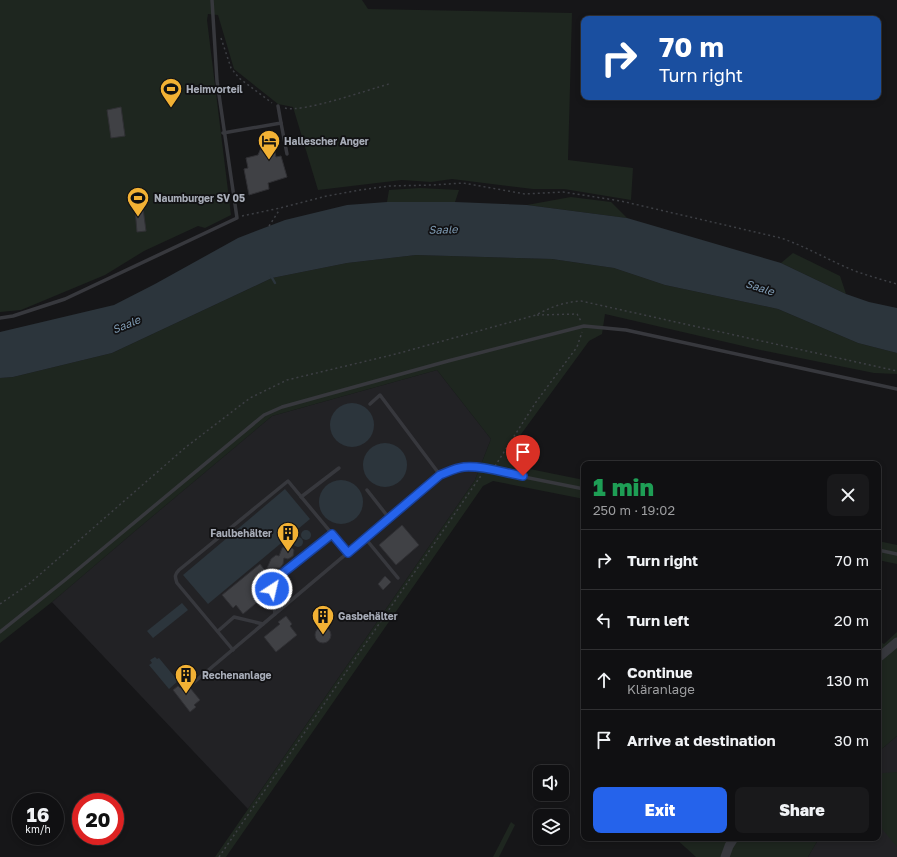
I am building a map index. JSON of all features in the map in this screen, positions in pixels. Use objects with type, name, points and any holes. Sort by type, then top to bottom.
[{"type":"street","points":[[881,655],[897,642]]},
{"type":"street","points":[[725,857],[732,841]]},
{"type":"lane","points":[[0,318],[13,316],[65,299],[237,218],[223,133],[217,81],[212,27],[212,0]]},
{"type":"lane","points":[[278,106],[287,154]]},
{"type":"lane","points":[[223,133],[281,122]]},
{"type":"lane","points":[[0,632],[264,415],[282,407],[448,361],[584,326],[626,330],[897,389]]},
{"type":"lane","points":[[370,404],[380,395],[440,475]]},
{"type":"lane","points":[[193,683],[440,475],[454,469],[465,467],[479,468],[581,488]]},
{"type":"lane","points":[[302,497],[339,468]]},
{"type":"lane","points":[[233,650],[177,583],[175,574],[288,481],[348,553]]},
{"type":"lane","points":[[367,490],[389,518]]},
{"type":"lane","points":[[275,614],[272,589],[274,580],[332,534]]},
{"type":"lane","points":[[365,538],[398,578]]},
{"type":"lane","points":[[881,551],[897,554]]},
{"type":"lane","points":[[218,631],[225,623],[234,618],[263,624]]},
{"type":"path","points":[[212,27],[222,40],[231,68],[239,78],[278,106],[290,110],[308,107],[389,84]]},
{"type":"path","points":[[237,218],[327,196],[389,186],[433,186],[463,183],[525,194],[563,192],[621,201],[782,238],[799,244],[854,271],[897,284]]},
{"type":"path","points":[[269,226],[280,208]]},
{"type":"path","points":[[0,604],[29,584],[186,447],[250,398],[287,380],[396,354],[536,315],[556,305],[582,301],[897,371]]},
{"type":"path","points":[[219,857],[480,477],[492,470],[536,402],[577,347],[584,326],[577,314],[536,315]]},
{"type":"shaded area","points":[[0,0],[362,0],[368,9],[572,13],[568,160],[633,168],[631,200],[564,189],[533,189],[452,179],[431,182],[402,180],[318,190],[293,107],[278,104],[234,69],[218,15],[208,14],[207,20],[231,215],[205,228],[198,226],[144,251],[105,275],[21,310],[0,312]]},
{"type":"shaded area","points":[[420,188],[459,190],[455,202],[387,202],[389,190]]},
{"type":"shaded area","points":[[571,197],[611,202],[627,218],[527,205]]},
{"type":"shaded area","points":[[793,253],[840,276],[846,294],[781,263]]},
{"type":"shaded area","points":[[416,255],[552,259],[614,268],[665,285],[778,309],[858,343],[897,353],[897,374],[874,373],[756,349],[605,314],[602,334],[589,341],[511,448],[509,457],[515,466],[581,479],[581,498],[493,481],[483,486],[226,857],[215,857],[475,480],[491,439],[437,370],[272,416],[52,602],[0,643],[0,378],[13,377],[112,353],[272,278],[347,263]]},
{"type":"shaded area","points":[[437,370],[491,439],[475,480],[248,809],[52,602],[272,416]]},
{"type":"shaded area","points":[[881,542],[897,545],[897,564],[881,561]]},
{"type":"shaded area","points":[[897,632],[897,736],[881,749],[881,642],[884,644]]},
{"type":"shaded area","points":[[897,736],[897,857],[808,857],[817,841],[881,841],[881,749]]},
{"type":"shaded area","points":[[897,772],[897,847],[881,828],[881,775],[883,773]]},
{"type":"shaded area","points":[[511,822],[515,825],[499,857],[493,857]]},
{"type":"shaded area","points":[[678,841],[817,841],[808,857],[696,857]]},
{"type":"water","name":"Saale","points":[[387,202],[455,202],[527,205],[627,218],[781,263],[846,294],[869,302],[897,308],[897,353],[858,343],[778,309],[665,285],[614,268],[552,259],[416,255],[347,263],[272,278],[112,353],[13,377],[0,378],[0,332],[114,305],[238,238],[285,220],[347,205]]},
{"type":"water","points":[[352,403],[364,407],[370,413],[374,425],[370,437],[364,443],[352,447],[340,443],[334,437],[330,425],[334,413],[340,407]]},
{"type":"water","points":[[385,443],[397,447],[403,453],[407,465],[403,477],[397,483],[385,487],[373,483],[367,477],[363,465],[367,453],[373,447]]},
{"type":"water","points":[[337,480],[345,480],[357,486],[363,498],[363,506],[357,518],[345,524],[337,524],[325,518],[319,506],[319,498],[325,486]]},
{"type":"water","points":[[285,489],[310,519],[208,604],[183,575]]},
{"type":"water","points":[[304,530],[308,530],[310,531],[310,539],[304,540],[301,537],[301,533]]},
{"type":"water","points":[[296,537],[300,537],[302,538],[302,546],[296,547],[293,544],[293,540]]},
{"type":"water","points":[[182,603],[188,610],[153,638],[147,631]]},
{"type":"water","points":[[155,657],[157,659],[159,658],[178,681],[169,689],[149,665],[152,663],[150,660]]},
{"type":"building","points":[[121,107],[125,136],[111,138],[107,110]]},
{"type":"building","points":[[264,146],[274,148],[276,157],[281,156],[287,177],[268,183],[269,189],[249,195],[244,169],[248,168],[246,158],[258,155],[261,148]]},
{"type":"building","points":[[143,208],[146,231],[137,232],[135,209]]},
{"type":"building","points":[[402,525],[419,545],[396,565],[379,545]]},
{"type":"building","points":[[287,545],[294,550],[293,556],[288,559],[284,558],[283,564],[280,568],[267,568],[271,559],[276,555],[279,556],[282,548]]},
{"type":"building","points":[[260,564],[271,578],[258,588],[265,596],[243,614],[236,605],[233,608],[222,595]]},
{"type":"building","points":[[385,576],[391,582],[383,590],[378,584]]},
{"type":"building","points":[[286,616],[292,624],[290,626],[297,635],[276,652],[264,637],[280,624],[278,622]]},
{"type":"building","name":"Gasbehälter","points":[[323,627],[330,632],[331,635],[326,642],[323,643],[316,638],[315,635],[320,628]]},
{"type":"building","name":"Rechenanlage","points":[[186,683],[200,700],[194,705],[196,707],[190,712],[173,690],[178,686],[180,688]]},
{"type":"waterway","points":[[271,276],[275,283]]},
{"type":"place","name":"Heimvorteil","points":[[171,108]]},
{"type":"place","name":"Hallescher Anger","points":[[269,160]]},
{"type":"place","name":"Naumburger SV 05","points":[[138,218]]},
{"type":"place","name":"Faulbehälter","points":[[288,552]]},
{"type":"place","name":"Gasbehälter","points":[[323,636]]},
{"type":"place","name":"Rechenanlage","points":[[186,694]]},
{"type":"route","points":[[272,589],[274,580],[332,534],[348,553],[440,475],[454,469],[465,467],[523,476]]}]
